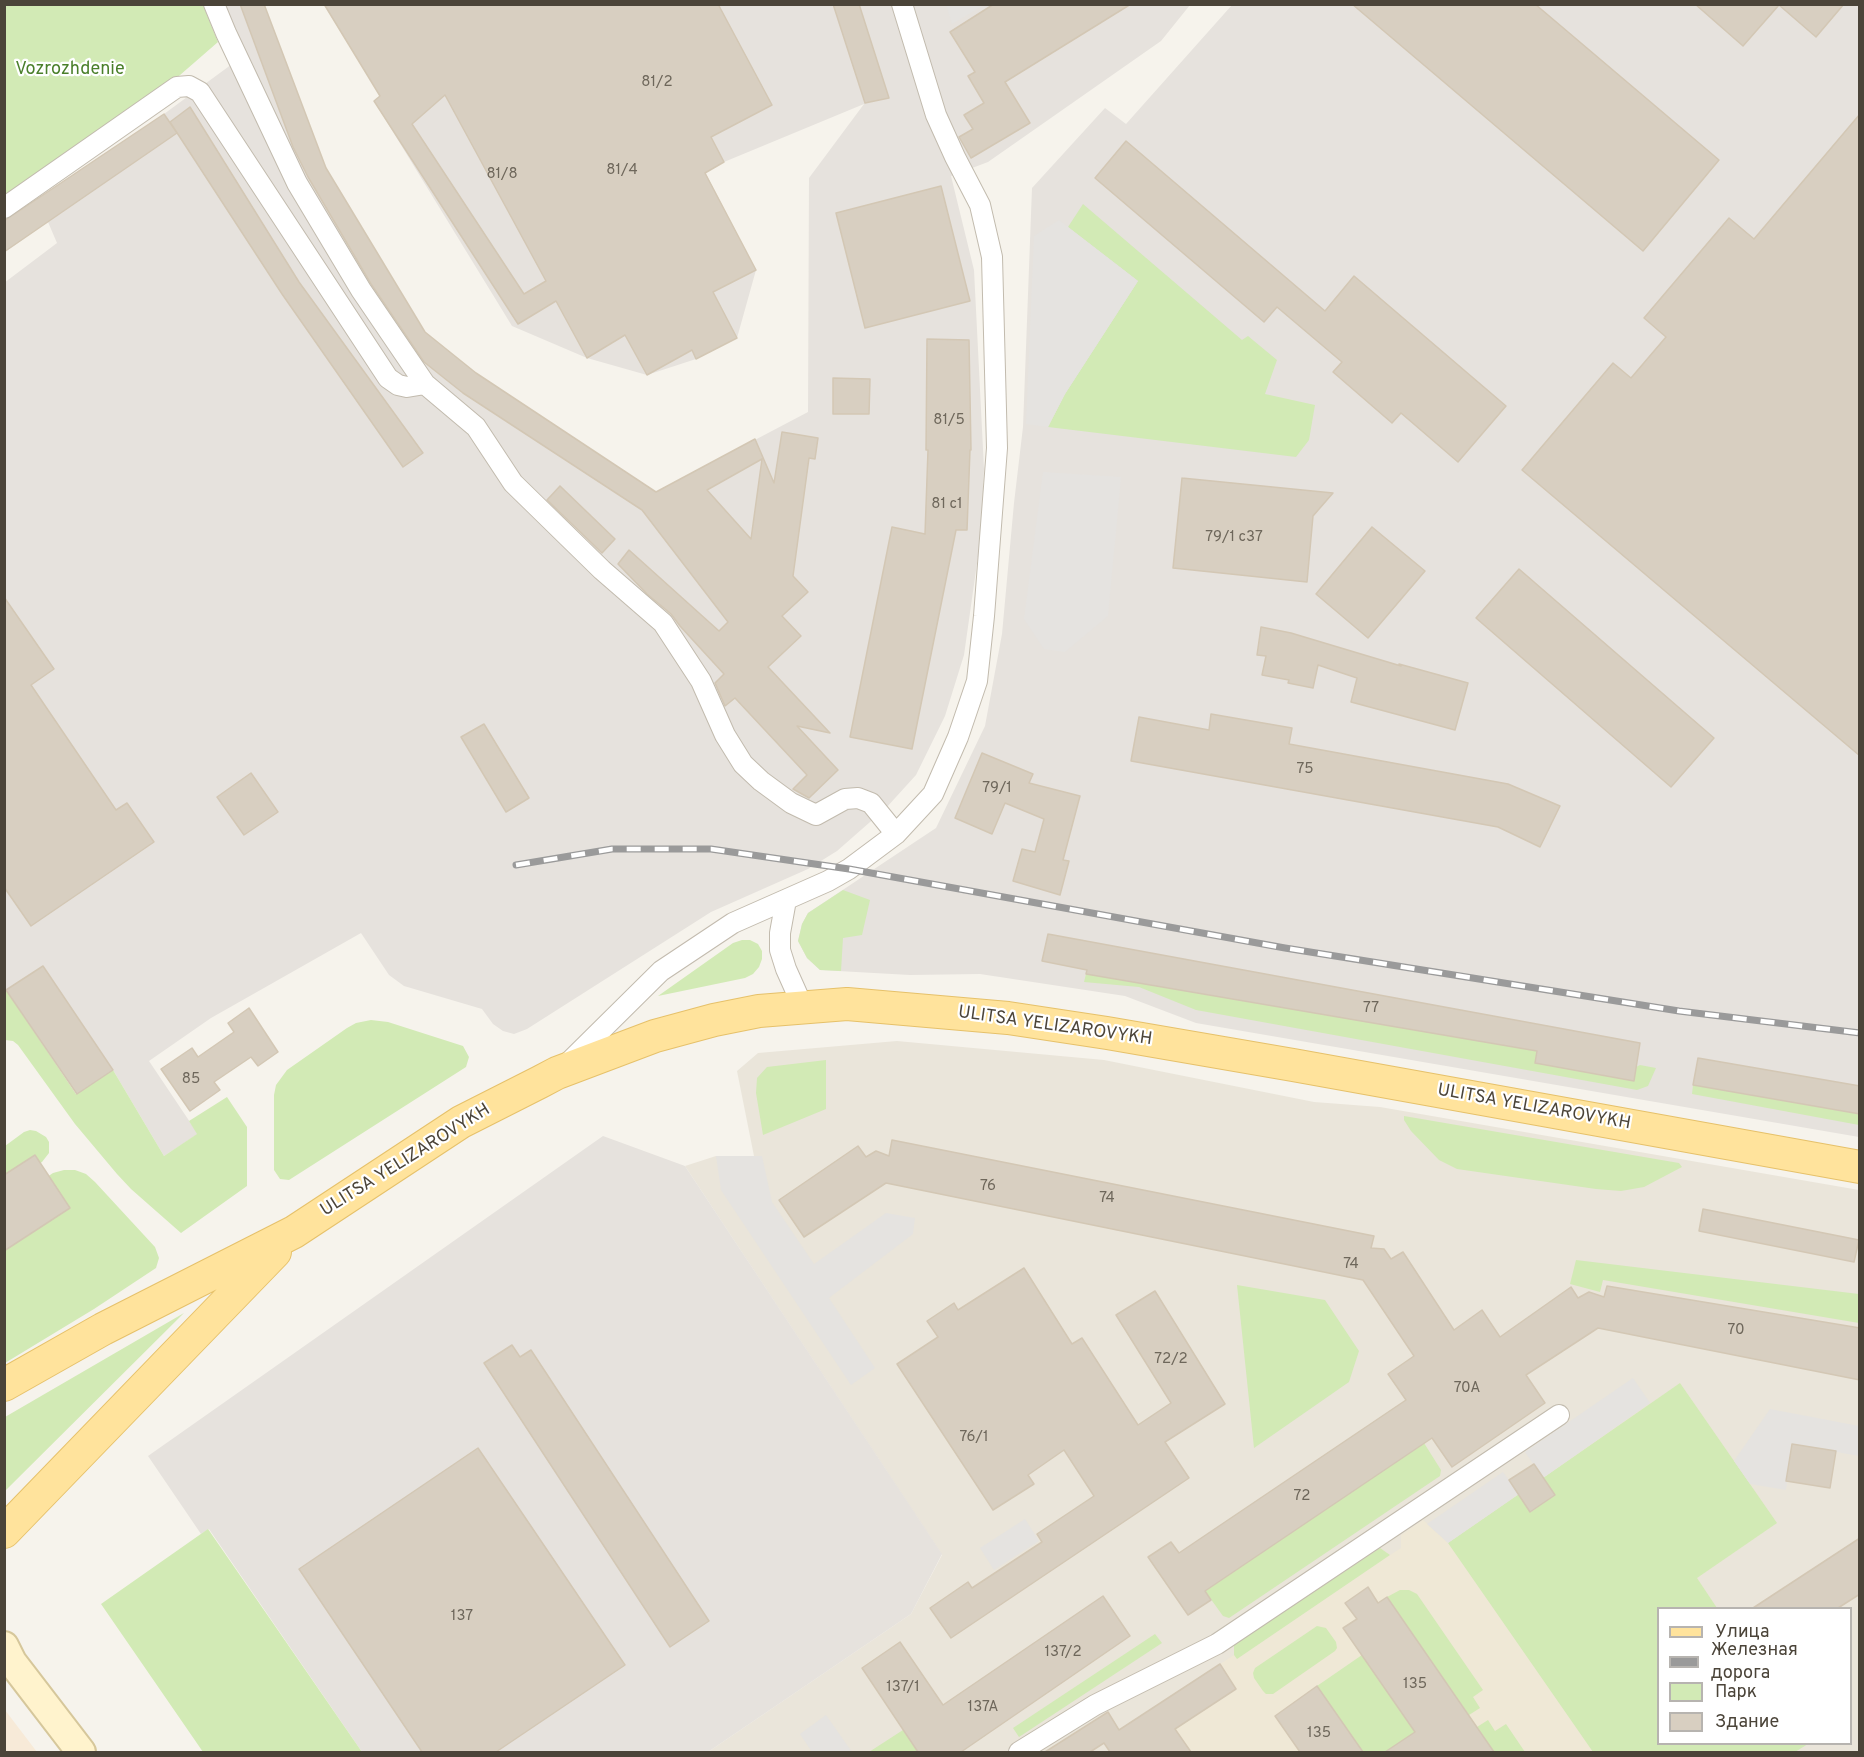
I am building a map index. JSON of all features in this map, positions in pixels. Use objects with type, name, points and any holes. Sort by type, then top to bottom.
[{"type":"main road","name":"ULITSA YELIZAROVYKH","points":[[4,1385],[103,1329],[294,1232],[461,1122],[557,1073],[655,1036],[759,1011],[847,1004],[1008,1018],[1107,1033],[1860,1167]]},
{"type":"main road","name":"ULITSA YELIZAROVYKH","points":[[4,1532],[294,1232]]},
{"type":"main road","points":[[7,1656],[81,1752]]},
{"type":"street","points":[[214,4],[297,183],[361,290],[425,384],[476,428],[513,483],[602,570],[663,622],[701,681],[725,735],[743,764],[761,782],[791,803],[816,815],[845,799],[858,798],[871,803],[896,834]]},
{"type":"street","points":[[557,1073],[661,971],[733,923],[828,881],[849,869],[896,834],[933,794],[958,737],[976,681],[984,616],[997,448],[992,257],[980,205],[936,115],[902,4]]},
{"type":"street","points":[[4,208],[177,87],[189,86],[200,92],[388,378],[398,385],[407,387],[425,384]]},
{"type":"street","points":[[786,900],[780,933],[780,950],[803,1007]]},
{"type":"street","points":[[1019,1752],[1095,1705],[1217,1644],[1559,1415]]},
{"type":"shaded area","points":[[946,4],[984,4],[984,5],[952,24]]},
{"type":"shaded area","points":[[222,5],[264,5],[326,168],[425,332],[472,379],[656,492],[808,412],[809,178],[864,104],[705,172],[756,270],[737,338],[696,359],[647,375],[587,358],[512,326],[374,101],[380,96],[324,5],[1190,5],[1161,41],[988,162],[951,176],[974,270],[984,469],[981,535],[964,655],[945,716],[916,775],[886,808],[837,851],[808,869],[711,912],[527,1029],[514,1034],[503,1031],[493,1024],[482,1009],[404,986],[389,975],[361,933],[211,1018],[149,1061],[198,1134],[164,1156],[113,1070],[43,966],[5,989],[4,283],[57,243],[48,222],[5,252],[5,221],[164,114],[243,56]]},
{"type":"shaded area","points":[[1232,5],[1859,5],[1859,1137],[1196,1023],[1125,996],[980,974],[910,975],[820,970],[807,958],[798,941],[802,924],[808,913],[936,828],[985,726],[1002,634],[1023,427],[1032,188],[1105,108],[1126,124]]},
{"type":"shaded area","points":[[1059,220],[1138,281],[1065,394],[1048,427],[1026,424],[1034,236]]},
{"type":"shaded area","points":[[1043,472],[1121,477],[1108,616],[1065,652],[1044,649],[1024,619]]},
{"type":"shaded area","points":[[897,1041],[1104,1060],[1314,1102],[1380,1107],[1859,1190],[1859,1752],[708,1752],[911,1614],[942,1555],[685,1166],[716,1156],[754,1156],[737,1071],[758,1053]]},
{"type":"shaded area","points":[[603,1136],[685,1166],[942,1554],[911,1614],[708,1752],[362,1752],[209,1529],[201,1534],[148,1456]]},
{"type":"shaded area","points":[[716,1156],[762,1156],[772,1202],[814,1264],[886,1213],[915,1218],[913,1234],[829,1298],[875,1368],[851,1385],[721,1190]]},
{"type":"shaded area","points":[[1633,1378],[1650,1403],[1543,1478],[1525,1452]]},
{"type":"shaded area","points":[[1680,1383],[1777,1523],[1697,1578],[1716,1607],[1657,1607],[1657,1745],[1795,1752],[1139,1752],[1236,1690],[1220,1664],[1234,1655],[1234,1645],[1380,1548],[1390,1555],[1401,1548],[1401,1535],[1423,1520],[1449,1543],[1519,1494],[1531,1512],[1555,1495],[1543,1478]]},
{"type":"shaded area","points":[[1770,1409],[1859,1426],[1859,1456],[1792,1444],[1786,1490],[1750,1484],[1734,1461]]},
{"type":"shaded area","points":[[1503,1472],[1519,1494],[1448,1543],[1427,1524]]},
{"type":"shaded area","points":[[1025,1519],[1039,1541],[994,1570],[980,1548]]},
{"type":"shaded area","points":[[5,1710],[37,1752],[5,1752]]},
{"type":"shaded area","points":[[826,1715],[852,1752],[812,1752],[800,1734]]},
{"type":"green space","name":"Vozrozhdenie","points":[[5,5],[203,5],[218,42],[172,82],[5,195]]},
{"type":"green space","points":[[1083,204],[1242,340],[1248,336],[1277,360],[1265,394],[1315,405],[1309,440],[1296,457],[1048,427],[1065,394],[1138,281],[1068,227]]},
{"type":"green space","points":[[843,890],[870,900],[862,935],[843,938],[841,971],[820,970],[807,958],[798,941],[802,924],[808,913]]},
{"type":"green space","points":[[750,940],[758,944],[762,951],[759,967],[753,974],[745,978],[658,996],[733,943]]},
{"type":"green space","points":[[1086,974],[1636,1067],[1640,1065],[1656,1068],[1648,1086],[1637,1090],[1196,1010],[1139,987],[1084,982]]},
{"type":"green space","points":[[4,989],[76,1094],[113,1070],[164,1156],[197,1134],[189,1121],[227,1097],[247,1127],[247,1186],[181,1233],[117,1174],[75,1124],[18,1045],[13,1041],[5,1040]]},
{"type":"green space","points":[[371,1020],[388,1022],[463,1046],[469,1057],[466,1067],[289,1180],[280,1179],[274,1170],[276,1085],[287,1070],[347,1028],[356,1023]]},
{"type":"green space","points":[[826,1060],[826,1109],[763,1135],[756,1093],[757,1078],[767,1067]]},
{"type":"green space","points":[[1693,1085],[1859,1114],[1859,1125],[1692,1094]]},
{"type":"green space","points":[[1404,1116],[1679,1163],[1682,1167],[1644,1187],[1621,1191],[1457,1169],[1439,1160],[1411,1131]]},
{"type":"green space","points":[[30,1130],[46,1137],[49,1142],[49,1153],[42,1162],[5,1188],[5,1146]]},
{"type":"green space","points":[[75,1170],[86,1174],[95,1182],[155,1247],[159,1258],[156,1268],[5,1363],[4,1206],[53,1173]]},
{"type":"green space","points":[[1576,1260],[1859,1294],[1859,1323],[1603,1280],[1600,1292],[1570,1284]]},
{"type":"green space","points":[[1237,1285],[1325,1300],[1359,1351],[1349,1382],[1254,1448]]},
{"type":"green space","points":[[184,1313],[5,1491],[5,1417]]},
{"type":"green space","points":[[1680,1383],[1777,1523],[1697,1578],[1716,1607],[1657,1607],[1657,1745],[1806,1745],[1795,1752],[1593,1752],[1448,1543],[1519,1494],[1531,1512],[1555,1495],[1543,1478]]},
{"type":"green space","points":[[1424,1443],[1441,1470],[1440,1476],[1229,1618],[1223,1616],[1205,1591]]},
{"type":"green space","points":[[208,1529],[362,1752],[203,1752],[101,1604]]},
{"type":"green space","points":[[1380,1548],[1390,1555],[1237,1659],[1234,1655],[1234,1645]]},
{"type":"green space","points":[[1400,1590],[1409,1590],[1417,1594],[1483,1690],[1473,1697],[1480,1708],[1469,1715],[1387,1597]]},
{"type":"green space","points":[[1317,1626],[1326,1628],[1336,1642],[1335,1651],[1273,1694],[1266,1694],[1254,1678],[1255,1668]]},
{"type":"green space","points":[[1155,1634],[1162,1643],[1019,1737],[1013,1728]]},
{"type":"green space","points":[[1362,1655],[1415,1732],[1385,1752],[1363,1752],[1317,1686]]},
{"type":"green space","points":[[1488,1720],[1495,1731],[1506,1724],[1525,1752],[1494,1752],[1477,1727]]},
{"type":"green space","points":[[903,1730],[918,1752],[869,1752]]},
{"type":"building","points":[[240,4],[264,4],[326,168],[425,332],[476,373],[656,492],[755,439],[774,483],[782,432],[818,438],[815,459],[809,458],[793,576],[808,592],[782,616],[801,636],[768,667],[830,733],[797,726],[838,770],[809,798],[793,789],[807,775],[735,698],[725,706],[715,683],[724,674],[671,614],[647,594],[618,564],[629,550],[719,631],[728,622],[642,510],[463,393],[424,362],[371,284],[308,177],[293,147]],"holes":[[[762,459],[751,539],[707,490]]]},
{"type":"building","points":[[324,4],[718,4],[772,105],[711,137],[724,162],[705,173],[756,270],[713,292],[737,338],[696,359],[692,350],[647,375],[625,335],[587,358],[556,301],[518,324],[374,101],[380,96]],"holes":[[[445,95],[546,281],[524,294],[412,124]]]},
{"type":"building","points":[[833,4],[859,4],[889,98],[865,103]]},
{"type":"building","points":[[994,4],[1131,4],[1005,82],[1030,123],[971,158],[959,137],[973,129],[964,115],[984,103],[968,76],[975,72],[950,32]]},
{"type":"building","points":[[1352,4],[1535,4],[1719,160],[1643,251]]},
{"type":"building","points":[[1695,4],[1844,4],[1816,37],[1779,5],[1743,46]]},
{"type":"building","points":[[190,107],[299,282],[423,453],[403,467],[282,294],[170,122]]},
{"type":"building","points":[[164,114],[177,133],[4,252],[4,221]]},
{"type":"building","points":[[1860,114],[1860,756],[1522,470],[1613,363],[1631,378],[1666,337],[1644,318],[1729,218],[1754,239]]},
{"type":"building","points":[[1126,141],[1325,311],[1354,276],[1506,406],[1458,462],[1401,413],[1392,423],[1333,372],[1342,362],[1277,307],[1264,322],[1095,178]]},
{"type":"building","points":[[941,186],[970,301],[865,328],[836,213]]},
{"type":"building","points":[[927,339],[969,340],[971,450],[967,530],[956,530],[912,749],[850,737],[892,527],[925,534],[928,450],[926,450]]},
{"type":"building","points":[[833,378],[870,379],[869,414],[833,414]]},
{"type":"building","points":[[1182,478],[1333,493],[1313,516],[1307,582],[1173,568]]},
{"type":"building","points":[[560,486],[615,539],[602,553],[547,500]]},
{"type":"building","points":[[1372,527],[1425,571],[1368,638],[1316,594]]},
{"type":"building","points":[[1519,569],[1714,738],[1671,787],[1476,618]]},
{"type":"building","points":[[4,597],[54,669],[31,685],[116,810],[127,803],[154,842],[31,926],[4,887]]},
{"type":"building","points":[[1261,627],[1291,633],[1401,666],[1399,664],[1468,683],[1455,730],[1351,702],[1357,678],[1318,665],[1313,688],[1288,683],[1289,680],[1262,675],[1266,656],[1257,655]]},
{"type":"building","points":[[1211,714],[1292,728],[1289,744],[1508,784],[1560,806],[1540,847],[1498,827],[1131,761],[1139,717],[1209,730]]},
{"type":"building","points":[[484,724],[529,798],[506,812],[461,737]]},
{"type":"building","points":[[982,753],[1033,774],[1029,783],[1080,796],[1063,860],[1069,861],[1060,895],[1013,881],[1022,849],[1035,852],[1044,819],[1005,803],[992,834],[955,818]]},
{"type":"building","points":[[251,773],[278,812],[244,835],[217,797]]},
{"type":"building","points":[[1048,934],[1640,1043],[1634,1081],[1535,1063],[1537,1051],[1086,974],[1087,970],[1042,961]]},
{"type":"building","points":[[43,966],[113,1070],[77,1094],[6,990]]},
{"type":"building","points":[[249,1008],[278,1052],[258,1066],[251,1057],[214,1082],[220,1090],[190,1111],[161,1069],[192,1048],[198,1057],[234,1032],[228,1023]]},
{"type":"building","points":[[1698,1058],[1860,1086],[1860,1114],[1693,1085]]},
{"type":"building","points":[[892,1140],[1374,1236],[1371,1248],[1384,1249],[1391,1259],[1403,1252],[1454,1330],[1482,1310],[1500,1337],[1571,1287],[1578,1298],[1589,1292],[1604,1297],[1607,1286],[1860,1328],[1860,1380],[1598,1328],[1526,1375],[1545,1403],[1452,1467],[1432,1438],[1205,1591],[1211,1600],[1188,1615],[1148,1557],[1171,1542],[1179,1553],[1406,1400],[1388,1374],[1414,1356],[1363,1280],[886,1183],[804,1237],[779,1200],[858,1146],[866,1157],[876,1151],[889,1156]]},
{"type":"building","points":[[35,1155],[70,1208],[4,1251],[4,1175]]},
{"type":"building","points":[[1703,1209],[1859,1240],[1854,1262],[1699,1231]]},
{"type":"building","points":[[1024,1268],[1072,1344],[1082,1338],[1138,1425],[1171,1403],[1116,1315],[1155,1291],[1225,1404],[1165,1442],[1189,1478],[951,1638],[930,1608],[968,1582],[972,1588],[1042,1542],[1037,1534],[1094,1496],[1064,1450],[1028,1475],[1034,1484],[993,1510],[897,1364],[938,1337],[927,1321],[954,1303],[958,1310]]},
{"type":"building","points":[[512,1345],[520,1357],[531,1350],[709,1621],[670,1647],[484,1363]]},
{"type":"building","points":[[1792,1444],[1836,1451],[1830,1488],[1786,1481]]},
{"type":"building","points":[[478,1448],[625,1665],[496,1752],[422,1752],[299,1569]]},
{"type":"building","points":[[1534,1464],[1555,1495],[1530,1512],[1509,1480]]},
{"type":"building","points":[[1860,1538],[1860,1594],[1840,1607],[1755,1607]]},
{"type":"building","points":[[1368,1587],[1378,1603],[1387,1597],[1494,1752],[1385,1752],[1415,1732],[1343,1628],[1357,1619],[1345,1603]]},
{"type":"building","points":[[1103,1596],[1130,1636],[961,1752],[918,1752],[862,1668],[900,1642],[943,1705]]},
{"type":"building","points":[[1220,1664],[1236,1689],[1175,1729],[1191,1752],[1110,1752],[1104,1743],[1090,1752],[1045,1752],[1108,1712],[1119,1730]]},
{"type":"building","points":[[1317,1686],[1363,1752],[1300,1752],[1275,1716]]},
{"type":"railway","points":[[516,865],[612,849],[711,849],[849,869],[1285,948],[1679,1011],[1860,1033]]}]
